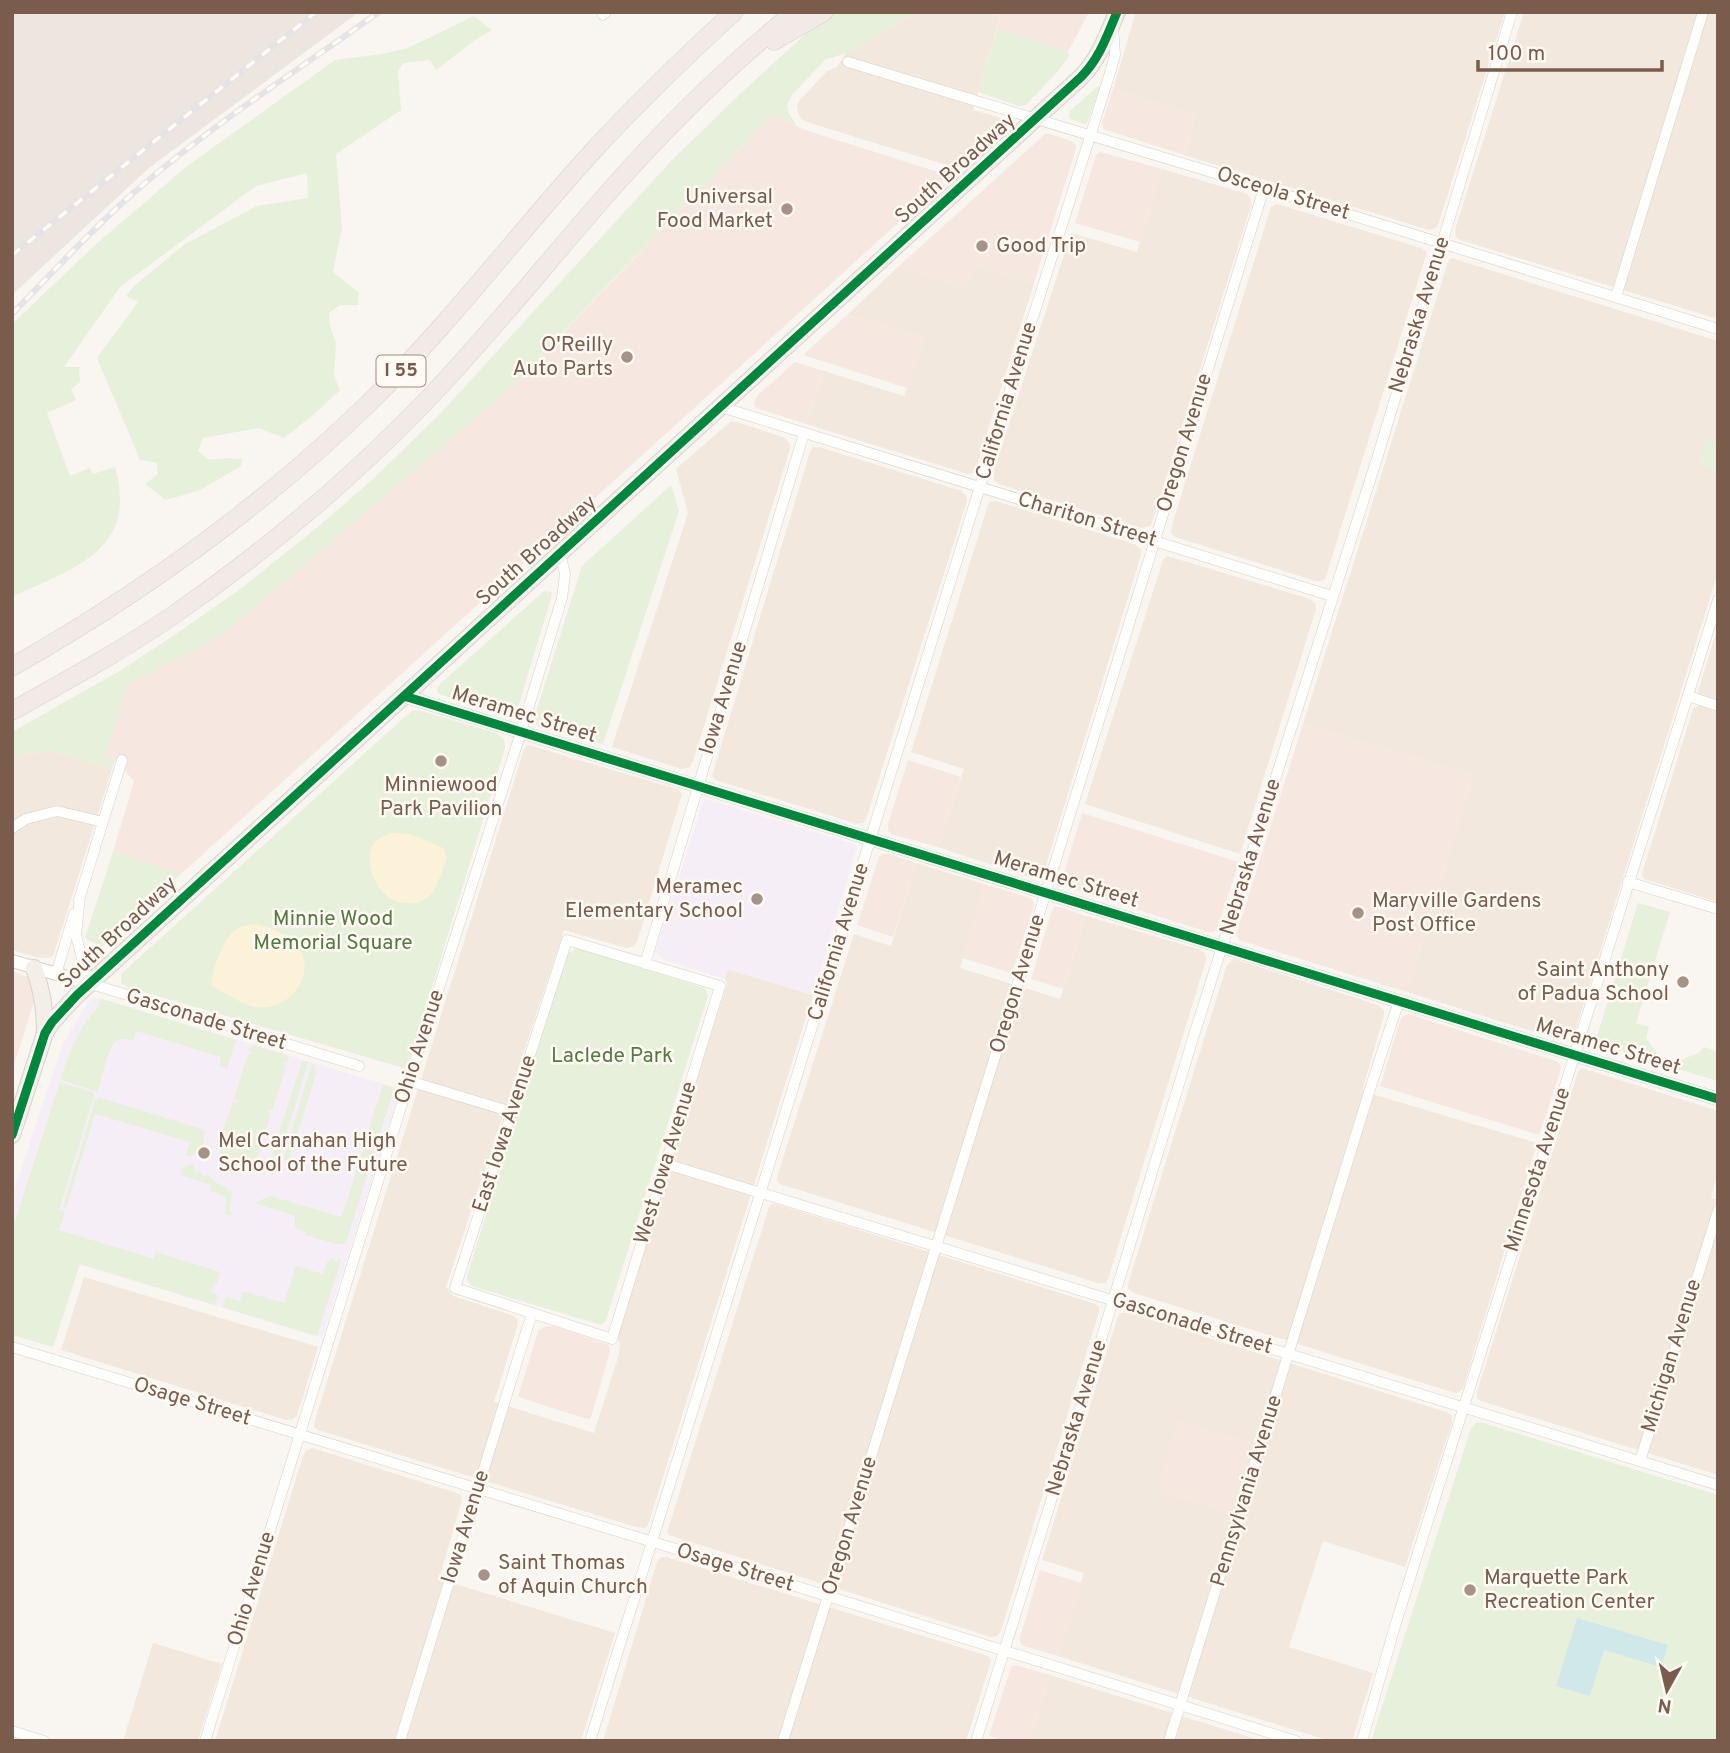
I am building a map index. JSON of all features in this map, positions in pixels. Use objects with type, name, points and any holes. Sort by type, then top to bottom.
[{"type":"highway","name":"I 55","points":[[12,667],[111,608],[166,571],[251,508],[322,447],[417,354],[593,151],[734,12]]},
{"type":"highway","name":"I 55","points":[[12,711],[170,617],[225,578],[329,494],[472,352],[617,183],[700,96],[795,12]]},
{"type":"highway","points":[[738,62],[824,12]]},
{"type":"main road","name":"South Broadway","points":[[12,1135],[46,1033],[60,1013],[88,983],[1081,78],[1095,62],[1115,17]]},
{"type":"main road","points":[[34,968],[44,1000],[46,1033]]},
{"type":"street","name":"Nebraska Avenue","points":[[976,1741],[1194,1035],[1378,454],[1512,12]]},
{"type":"street","points":[[1616,298],[1703,12]]},
{"type":"street","name":"California Avenue","points":[[590,1741],[1115,55],[1115,17]]},
{"type":"street","name":"Osceola Street","points":[[848,62],[1718,328]]},
{"type":"street","name":"Oregon Avenue","points":[[783,1741],[1264,188]]},
{"type":"street","name":"Chariton Street","points":[[721,407],[1332,596]]},
{"type":"street","name":"Iowa Avenue","points":[[645,964],[804,433]]},
{"type":"street","name":"Ohio Avenue","points":[[205,1741],[564,590],[564,567],[558,556]]},
{"type":"street","name":"Minnesota Avenue","points":[[1362,1741],[1395,1626],[1718,600]]},
{"type":"street","name":"Meramec Street","points":[[404,696],[1718,1099]]},
{"type":"street","points":[[1688,696],[1718,706]]},
{"type":"street","points":[[55,974],[122,760]]},
{"type":"street","points":[[12,828],[26,819],[57,811],[103,822]]},
{"type":"street","points":[[1628,882],[1718,909]]},
{"type":"street","points":[[80,896],[76,935],[88,983]]},
{"type":"street","name":"East Iowa Avenue","points":[[532,1313],[455,1288],[568,940],[645,964]]},
{"type":"street","name":"Gasconade Street","points":[[12,961],[359,1066]]},
{"type":"street","name":"West Iowa Avenue","points":[[532,1313],[612,1339],[720,986],[645,964]]},
{"type":"street","name":"Pennsylvania Avenue","points":[[1169,1741],[1399,1001]]},
{"type":"street","points":[[409,1081],[512,1112]]},
{"type":"street","name":"Gasconade Street","points":[[666,1164],[1718,1485]]},
{"type":"street","name":"Michigan Avenue","points":[[1640,1461],[1718,1211]]},
{"type":"street","name":"Iowa Avenue","points":[[400,1741],[532,1313]]},
{"type":"street","name":"Osage Street","points":[[12,1347],[1296,1741]]},
{"type":"street","points":[[19,1736],[44,1741]]},
{"type":"shaded area","points":[[12,12],[359,12],[149,168],[12,295]]},
{"type":"shaded area","points":[[919,12],[988,12],[1000,17],[973,110],[1004,119],[1004,123],[959,167],[813,124],[801,119],[798,112],[797,105],[800,100],[827,71],[837,67],[846,53]]},
{"type":"shaded area","points":[[988,12],[1089,12],[1068,52],[997,29],[1000,17]]},
{"type":"shaded area","points":[[1136,12],[1505,12],[1436,228],[1429,230],[1184,155],[1196,115],[1113,89]]},
{"type":"shaded area","points":[[1524,12],[1718,12],[1718,319],[1456,237],[1455,230]]},
{"type":"shaded area","points":[[1113,89],[1196,115],[1184,155],[1103,129],[1102,123]]},
{"type":"shaded area","points":[[773,114],[802,129],[938,172],[944,179],[181,874],[113,852],[134,781],[115,760],[105,756],[127,685],[222,635],[532,370],[550,346]]},
{"type":"shaded area","points":[[1045,134],[1076,145],[1034,283],[979,267],[964,287],[898,267]]},
{"type":"shaded area","points":[[1100,152],[1162,169],[1140,242],[1075,223],[1096,155]]},
{"type":"shaded area","points":[[1162,169],[1247,194],[1251,205],[1153,520],[1150,526],[1142,528],[999,484],[994,480],[994,471],[1071,233],[1137,252]]},
{"type":"shaded area","points":[[1277,204],[1427,252],[1325,579],[1322,581],[1175,537],[1171,533],[1271,207]]},
{"type":"shaded area","points":[[1451,258],[1718,341],[1718,572],[1573,1038],[1569,1041],[1407,992],[1473,775],[1303,724]]},
{"type":"shaded area","points":[[898,267],[964,287],[979,267],[1034,283],[973,473],[968,474],[806,424],[824,371],[904,396],[925,338],[847,315]]},
{"type":"shaded area","points":[[847,315],[925,338],[907,388],[803,355]]},
{"type":"shaded area","points":[[795,362],[824,371],[806,424],[756,408],[754,404],[759,394]]},
{"type":"shaded area","points":[[730,422],[785,438],[790,449],[693,761],[690,767],[682,769],[612,747],[688,513],[676,469]]},
{"type":"shaded area","points":[[813,447],[962,491],[967,501],[866,819],[857,824],[716,780],[712,776]]},
{"type":"shaded area","points":[[996,501],[1134,544],[1141,549],[1043,875],[1039,878],[938,847],[964,769],[911,752],[988,505]]},
{"type":"shaded area","points":[[1167,556],[1310,599],[1315,603],[1316,609],[1240,854],[1085,804],[1163,560]]},
{"type":"shaded area","points":[[1718,626],[1718,700],[1698,692]]},
{"type":"shaded area","points":[[1700,706],[1718,712],[1718,902],[1644,879],[1642,874],[1693,709]]},
{"type":"shaded area","points":[[1303,724],[1473,775],[1407,992],[1239,940],[1236,935]]},
{"type":"shaded area","points":[[528,745],[677,789],[682,794],[634,946],[627,948],[564,930],[446,1287],[453,1296],[511,1315],[518,1322],[494,1402],[594,1433],[619,1354],[619,1325],[727,984],[725,979],[728,969],[813,995],[645,1528],[318,1430],[314,1426],[524,749]]},
{"type":"shaded area","points":[[50,750],[112,769],[53,956],[40,958],[12,950],[12,761],[23,755]]},
{"type":"shaded area","points":[[908,760],[961,777],[938,847],[891,834],[888,830]]},
{"type":"shaded area","name":"Meramec Elementary School","points":[[705,799],[857,847],[813,995],[729,970],[725,979],[658,956],[657,946]]},
{"type":"shaded area","points":[[1082,813],[1239,862],[1217,929],[1208,932],[1066,887],[1061,883]]},
{"type":"shaded area","points":[[882,854],[916,863],[893,937],[857,925]]},
{"type":"shaded area","points":[[916,863],[984,884],[960,968],[1060,999],[1086,916],[1201,950],[1205,954],[1206,960],[1105,1283],[777,1181],[854,934],[891,946]]},
{"type":"shaded area","points":[[984,884],[1030,898],[1034,902],[1012,973],[962,958]]},
{"type":"shaded area","points":[[1055,907],[1086,916],[1063,989],[1031,979]]},
{"type":"shaded area","points":[[1234,959],[1378,1005],[1384,1010],[1362,1091],[1537,1143],[1463,1388],[1459,1392],[1455,1393],[1128,1289],[1226,968]]},
{"type":"shaded area","points":[[12,971],[29,977],[36,996],[12,1071]]},
{"type":"shaded area","name":"Mel Carnahan High School of the Future","points":[[99,998],[400,1089],[322,1338],[12,1244],[12,1199],[59,1054],[91,999]]},
{"type":"shaded area","points":[[1408,1014],[1556,1061],[1561,1065],[1539,1135],[1380,1086],[1400,1021]]},
{"type":"shaded area","points":[[1582,1068],[1718,1111],[1718,1172],[1711,1198],[1718,1200],[1718,1475],[1477,1398],[1578,1072]]},
{"type":"shaded area","points":[[776,1204],[1099,1307],[997,1636],[991,1637],[669,1535],[667,1532],[769,1207]]},
{"type":"shaded area","points":[[84,1277],[318,1347],[297,1416],[286,1420],[61,1350]]},
{"type":"shaded area","points":[[1122,1313],[1452,1416],[1405,1567],[1323,1541],[1289,1647],[1373,1673],[1352,1741],[1330,1741],[1058,1656],[1084,1573],[1042,1560],[1118,1316]]},
{"type":"shaded area","points":[[546,1326],[609,1345],[610,1352],[590,1420],[518,1397],[538,1331]]},
{"type":"shaded area","points":[[1178,1420],[1252,1442],[1230,1514],[1156,1491]]},
{"type":"shaded area","points":[[312,1448],[461,1495],[462,1500],[439,1579],[615,1633],[581,1741],[215,1741],[303,1456]]},
{"type":"shaded area","points":[[661,1557],[988,1656],[991,1661],[966,1741],[603,1741],[657,1562]]},
{"type":"shaded area","points":[[1040,1570],[1081,1583],[1058,1656],[1020,1643]]},
{"type":"shaded area","points":[[153,1643],[222,1664],[198,1741],[123,1741]]},
{"type":"shaded area","points":[[1015,1665],[1050,1675],[1029,1741],[1003,1741],[989,1736],[1011,1667]]},
{"type":"shaded area","points":[[1050,1675],[1262,1741],[1029,1741]]},
{"type":"green space","points":[[834,12],[919,12],[846,53],[825,60],[792,95],[787,105],[788,112],[797,126],[773,114],[550,345],[532,370],[222,635],[127,685],[105,756],[115,760],[112,769],[50,750],[23,755],[12,761],[12,732],[118,672],[239,590],[372,480],[438,416],[672,160],[811,29]]},
{"type":"green space","points":[[474,16],[492,30],[436,70],[430,60],[403,63],[398,71],[401,110],[336,154],[342,227],[333,272],[359,293],[358,305],[340,305],[329,313],[336,343],[334,376],[340,390],[284,438],[259,428],[203,438],[198,451],[209,460],[242,459],[241,466],[200,490],[166,500],[145,484],[158,474],[157,463],[140,460],[97,358],[138,302],[126,296],[134,286],[185,244],[257,206],[308,198],[307,173],[256,186],[120,287],[64,367],[79,367],[80,382],[71,389],[76,400],[47,413],[70,476],[90,468],[93,474],[115,467],[120,496],[118,519],[109,537],[95,553],[78,565],[12,597],[12,324],[94,246],[186,167],[335,60],[408,48]]},
{"type":"green space","points":[[997,29],[1068,52],[1069,56],[1059,70],[1026,105],[1019,106],[978,92]]},
{"type":"green space","points":[[1100,87],[1087,123],[1070,119],[1070,111]]},
{"type":"green space","points":[[1706,438],[1718,442],[1718,470],[1698,464]]},
{"type":"green space","points":[[671,485],[679,511],[603,744],[537,725],[535,715],[582,566]]},
{"type":"green space","points":[[547,591],[552,593],[551,598],[516,714],[506,716],[439,694],[439,685]]},
{"type":"green space","name":"Minnie Wood Memorial Square","points":[[418,710],[496,733],[503,739],[505,748],[407,1069],[130,988],[121,983],[121,974],[407,715]]},
{"type":"green space","points":[[113,852],[181,874],[101,947],[85,938]]},
{"type":"green space","points":[[1638,903],[1670,912],[1636,1023],[1649,1027],[1646,1038],[1661,1055],[1659,1063],[1595,1043]]},
{"type":"green space","name":"Laclede Park","points":[[577,948],[701,987],[708,996],[606,1320],[601,1325],[472,1286],[467,1281],[567,954]]},
{"type":"green space","points":[[102,999],[236,1040],[227,1069],[220,1066],[221,1057],[136,1031],[133,1041],[120,1039],[113,1044],[98,1092],[64,1081],[61,1078],[72,1048]]},
{"type":"green space","points":[[254,1045],[288,1057],[287,1063],[283,1064],[286,1066],[272,1111],[268,1112],[271,1114],[257,1158],[249,1169],[240,1171],[227,1167],[222,1161],[220,1145],[233,1102],[238,1103],[234,1099],[248,1054],[252,1052],[249,1051],[250,1047]]},
{"type":"green space","points":[[1704,1047],[1718,1052],[1718,1081],[1674,1068],[1677,1060],[1699,1053]]},
{"type":"green space","points":[[302,1061],[308,1062],[280,1155],[277,1157],[272,1155]]},
{"type":"green space","points":[[312,1063],[316,1074],[289,1161],[284,1157]]},
{"type":"green space","points":[[59,1084],[92,1092],[94,1096],[59,1210],[65,1212],[59,1230],[154,1259],[156,1252],[220,1272],[211,1292],[218,1295],[215,1305],[80,1264],[53,1347],[12,1335],[12,1231]]},
{"type":"green space","points":[[383,1084],[394,1088],[346,1243],[339,1245],[306,1235],[295,1228],[295,1216],[257,1204],[256,1202],[270,1196],[342,1217]]},
{"type":"green space","points":[[98,1097],[202,1129],[205,1131],[201,1154],[186,1156],[190,1142],[95,1114],[66,1208],[63,1207]]},
{"type":"green space","points":[[193,1164],[196,1172],[200,1171],[204,1177],[208,1174],[232,1193],[229,1211],[231,1215],[225,1215],[226,1196],[210,1191],[211,1185],[180,1175],[182,1168]]},
{"type":"green space","points":[[332,1258],[337,1262],[341,1260],[317,1336],[222,1307],[226,1297],[240,1301],[243,1291],[284,1303],[296,1266],[323,1274],[327,1262]]},
{"type":"green space","points":[[1480,1422],[1718,1495],[1718,1741],[1371,1741],[1471,1428]]},
{"type":"sand","points":[[391,833],[410,834],[443,848],[447,859],[440,877],[431,894],[421,901],[402,903],[391,899],[373,877],[370,861],[372,847],[383,836]]},
{"type":"sand","points":[[254,924],[270,928],[292,940],[302,953],[304,961],[302,980],[298,988],[283,1001],[265,1007],[245,1004],[212,986],[215,966],[229,936],[240,927]]},
{"type":"water","points":[[1577,1618],[1668,1645],[1661,1667],[1604,1650],[1590,1696],[1556,1686]]},
{"type":"railway","points":[[12,255],[316,12]]},
{"type":"railway","points":[[12,314],[106,219],[167,165],[379,12]]},
{"type":"cycle path","points":[[12,1135],[45,1033],[77,995],[1081,77],[1098,55],[1117,12]]},
{"type":"cycle path","points":[[404,696],[1718,1099]]},
{"type":"place","name":"Universal Food Market","points":[[787,209]]},
{"type":"place","name":"Good Trip","points":[[982,246]]},
{"type":"place","name":"O'Reilly Auto Parts","points":[[627,357]]},
{"type":"place","name":"Minniewood Park Pavilion","points":[[441,761]]},
{"type":"place","name":"Meramec Elementary School","points":[[757,899]]},
{"type":"place","name":"Maryville Gardens Post Office","points":[[1358,913]]},
{"type":"place","name":"Saint Anthony of Padua School","points":[[1683,982]]},
{"type":"place","name":"Mel Carnahan High School of the Future","points":[[204,1153]]},
{"type":"place","name":"Saint Thomas of Aquin Church","points":[[484,1575]]},
{"type":"place","name":"Marquette Park Recreation Center","points":[[1470,1590]]}]
